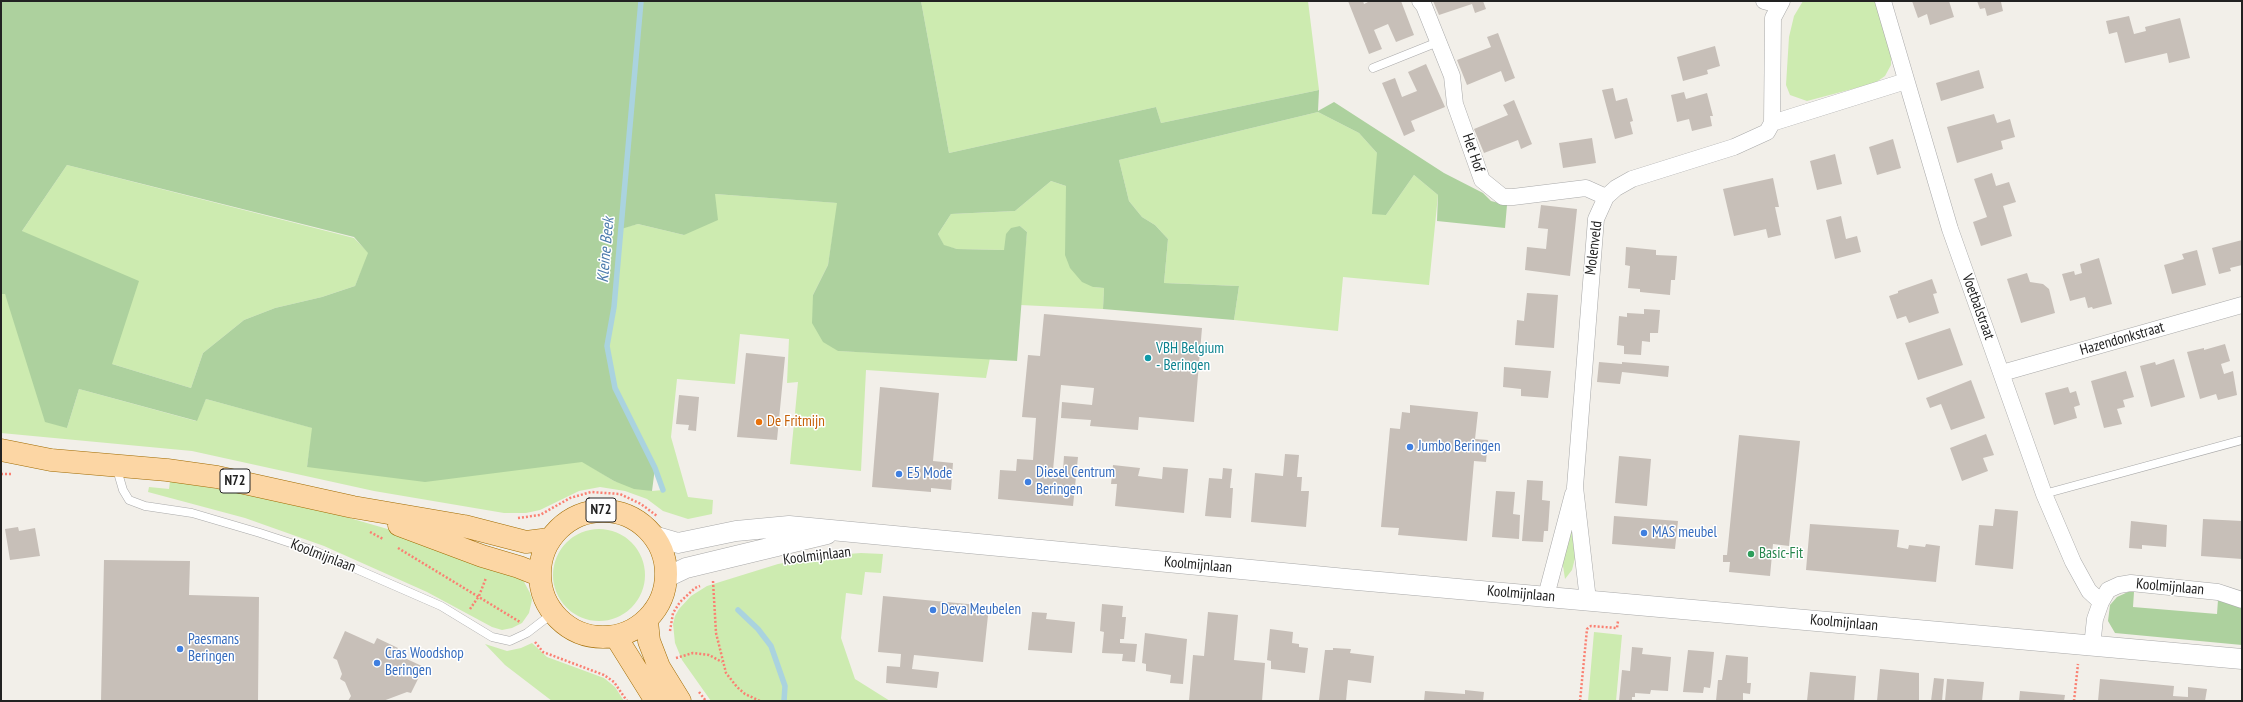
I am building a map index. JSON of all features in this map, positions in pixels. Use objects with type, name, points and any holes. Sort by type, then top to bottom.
[{"type":"main road","name":"N72","points":[[1,450],[51,460]]},
{"type":"main road","name":"N72","points":[[1,462],[51,460],[116,465],[217,477],[353,507],[464,526],[526,542],[550,539]]},
{"type":"main road","name":"N72","points":[[353,507],[482,556],[540,575]]},
{"type":"main road","name":"N72","points":[[601,510],[621,513],[634,519],[640,522],[654,536],[664,555],[667,576],[661,601],[647,621],[632,631],[616,637],[592,637],[570,629],[553,613],[543,595],[540,575],[542,556],[550,539],[564,524],[581,514],[601,510]]},
{"type":"main road","points":[[647,621],[649,641],[660,667],[680,701]]},
{"type":"main road","points":[[616,637],[656,701]]},
{"type":"street","name":"Het Hof","points":[[1420,1],[1424,6],[1452,76],[1455,104],[1482,180],[1503,197],[1586,188],[1606,197]]},
{"type":"street","name":"Voetbalstraat","points":[[1883,1],[1950,229],[2044,494],[2073,562],[2090,591],[2101,602]]},
{"type":"street","points":[[1775,2],[1773,18],[1772,123],[1906,81]]},
{"type":"street","name":"Molenveld","points":[[1575,486],[1593,238],[1596,219],[1606,197],[1616,188],[1632,179],[1761,137],[1767,132],[1772,123]]},
{"type":"street","name":"Hazendonkstraat","points":[[2002,373],[2242,305]]},
{"type":"street","points":[[1546,596],[1575,486]]},
{"type":"street","points":[[1575,486],[1588,600]]},
{"type":"street","name":"Koolmijnlaan","points":[[654,536],[678,543],[736,531],[789,526],[837,532],[2242,659]]},
{"type":"street","name":"Koolmijnlaan","points":[[667,576],[686,568],[837,532]]},
{"type":"street","name":"Koolmijnlaan","points":[[2086,645],[2101,602],[2108,590],[2119,585],[2131,583],[2218,592],[2242,600]]},
{"type":"lane","points":[[1373,68],[1438,42]]},
{"type":"lane","points":[[2044,494],[2242,440]]},
{"type":"lane","name":"Koolmijnlaan","points":[[116,465],[122,490],[129,500],[145,506],[192,513],[260,533],[315,552],[442,606],[492,637],[510,641],[527,632],[553,613]]},
{"type":"path","points":[[367,530],[386,540]]},
{"type":"path","points":[[392,544],[519,621],[543,652],[562,661],[604,675],[620,690],[627,701]]},
{"type":"path","points":[[671,637],[673,613],[680,602],[695,588],[720,579]]},
{"type":"path","points":[[713,581],[716,633],[722,662],[726,673],[737,687],[760,701]]},
{"type":"path","points":[[1580,701],[1587,629],[1591,626],[1617,628],[1620,603]]},
{"type":"path","points":[[2074,701],[2086,645]]},
{"type":"path","points":[[674,651],[676,658],[693,652],[709,656],[722,662]]},
{"type":"green space","points":[[1,1],[921,1],[949,153],[1156,107],[1161,123],[1319,90],[1318,111],[1334,102],[1444,173],[1483,193],[1491,201],[1507,205],[1505,228],[1437,221],[1438,195],[1414,175],[1386,215],[1372,214],[1377,153],[1359,133],[1318,112],[1119,160],[1129,201],[1142,217],[1155,225],[1168,239],[1164,283],[1239,286],[1234,320],[1103,309],[1104,288],[1093,287],[1082,282],[1070,268],[1065,255],[1066,186],[1051,181],[1015,211],[951,214],[938,234],[944,245],[957,249],[1004,250],[1006,234],[1011,228],[1020,226],[1027,232],[1017,361],[838,351],[823,342],[812,323],[813,295],[828,265],[837,203],[715,194],[718,220],[684,235],[638,224],[621,229],[614,307],[607,347],[615,388],[655,468],[652,491],[634,489],[614,481],[582,462],[425,482],[307,467],[312,428],[206,399],[197,421],[79,389],[67,428],[45,422],[5,294],[1,294]],"holes":[[[67,165],[354,237],[368,253],[355,286],[322,297],[275,308],[244,320],[203,353],[191,388],[112,364],[139,281],[22,231]]]},
{"type":"green space","points":[[921,1],[1308,1],[1319,90],[1161,123],[1156,107],[949,153]]},
{"type":"green space","points":[[1803,1],[1876,1],[1891,55],[1891,65],[1885,76],[1875,83],[1807,101],[1790,95],[1786,85],[1789,37],[1794,16]]},
{"type":"green space","points":[[1318,112],[1359,133],[1377,153],[1386,215],[1414,175],[1438,195],[1429,285],[1343,277],[1338,331],[1234,320],[1239,286],[1164,283],[1168,239],[1155,225],[1142,217],[1129,201],[1119,160]]},
{"type":"green space","points":[[67,165],[354,238],[369,253],[355,286],[322,297],[275,308],[244,320],[203,353],[191,388],[112,364],[22,231]]},
{"type":"green space","points":[[1051,181],[1066,186],[1093,287],[1104,288],[1103,309],[1020,305],[1027,232],[1020,226],[1004,250],[957,249],[944,246],[938,234],[951,214],[1015,211]]},
{"type":"green space","points":[[715,194],[838,203],[828,265],[813,295],[838,351],[990,358],[986,378],[866,370],[861,471],[790,464],[798,382],[787,383],[789,339],[740,334],[735,384],[677,379],[671,437],[688,497],[713,500],[712,514],[688,519],[663,511],[647,499],[625,491],[600,487],[579,491],[540,510],[526,513],[504,513],[374,491],[192,451],[1,433],[1,294],[5,294],[67,428],[79,389],[196,421],[206,399],[313,428],[307,467],[528,468],[582,461],[614,481],[652,491],[663,490],[655,468],[615,388],[607,346],[614,307],[621,228],[638,224],[684,235]]},
{"type":"green space","points":[[170,481],[248,494],[332,513],[405,534],[523,580],[532,600],[529,613],[522,623],[512,628],[502,630],[492,627],[427,592],[324,546],[245,518],[148,492],[149,487],[169,489]]},
{"type":"green space","points":[[1571,521],[1575,558],[1572,570],[1565,579],[1562,559]]},
{"type":"green space","points":[[599,529],[617,532],[632,542],[642,557],[645,575],[642,593],[632,608],[617,618],[599,621],[581,618],[566,608],[556,593],[553,575],[556,557],[566,542],[581,532]]},
{"type":"green space","points":[[861,553],[883,554],[881,573],[865,572],[862,595],[846,593],[841,638],[855,679],[890,701],[711,701],[682,660],[675,643],[673,624],[675,616],[679,609],[691,596],[707,586],[778,564],[822,556]]},
{"type":"green space","points":[[2128,592],[2134,592],[2133,607],[2217,614],[2218,600],[2242,608],[2242,645],[2115,633],[2108,621],[2110,605],[2117,597]]},
{"type":"green space","points":[[1594,632],[1622,635],[1616,701],[1588,701]]},
{"type":"green space","points":[[532,643],[547,657],[604,678],[615,687],[624,701],[552,701],[505,665],[485,644],[507,651],[521,648]]},
{"type":"building","points":[[1348,1],[1363,1],[1364,4],[1370,1],[1401,1],[1414,35],[1396,42],[1388,24],[1374,30],[1382,49],[1369,54]]},
{"type":"building","points":[[1433,1],[1483,1],[1486,9],[1475,13],[1472,4],[1439,15]]},
{"type":"building","points":[[1912,1],[1949,1],[1954,17],[1930,25],[1927,14],[1918,18]]},
{"type":"building","points":[[1977,1],[2004,1],[2001,2],[2003,11],[1987,16],[1985,8],[1980,9]]},
{"type":"building","points":[[2129,16],[2134,34],[2146,31],[2145,27],[2180,18],[2190,58],[2169,63],[2167,53],[2125,63],[2117,32],[2109,34],[2106,21]]},
{"type":"building","points":[[1498,33],[1515,78],[1505,82],[1501,71],[1467,85],[1457,60],[1491,47],[1487,37]]},
{"type":"building","points":[[1715,46],[1720,66],[1707,70],[1708,74],[1683,81],[1677,57]]},
{"type":"building","points":[[1426,64],[1445,107],[1411,121],[1415,131],[1404,136],[1382,83],[1395,78],[1402,97],[1417,91],[1408,72]]},
{"type":"building","points":[[1979,70],[1984,88],[1941,101],[1936,83]]},
{"type":"building","points":[[1613,88],[1616,101],[1627,98],[1633,121],[1630,122],[1633,134],[1615,139],[1602,90]]},
{"type":"building","points":[[1684,92],[1686,99],[1707,93],[1713,116],[1710,116],[1712,126],[1692,131],[1689,119],[1677,122],[1671,95]]},
{"type":"building","points":[[1514,100],[1532,144],[1521,149],[1518,140],[1484,153],[1474,129],[1508,115],[1503,105]]},
{"type":"building","points":[[1994,114],[1997,123],[2010,119],[2015,137],[2001,141],[2003,149],[1957,163],[1947,127]]},
{"type":"building","points":[[1592,138],[1596,163],[1563,168],[1559,143]]},
{"type":"building","points":[[1893,139],[1901,168],[1877,175],[1869,147]]},
{"type":"building","points":[[1835,154],[1842,184],[1817,190],[1810,161]]},
{"type":"building","points":[[1992,173],[1996,186],[2009,182],[2016,202],[2003,206],[2012,236],[1981,246],[1973,222],[1987,217],[1974,179]]},
{"type":"building","points":[[1773,178],[1779,207],[1775,207],[1781,235],[1768,238],[1766,229],[1734,236],[1723,189]]},
{"type":"building","points":[[1541,205],[1577,209],[1570,276],[1525,270],[1527,247],[1546,249],[1548,229],[1538,228]]},
{"type":"building","points":[[1841,216],[1846,239],[1857,236],[1861,252],[1835,259],[1826,220]]},
{"type":"building","points":[[2242,240],[2242,265],[2230,268],[2231,271],[2219,274],[2212,248]]},
{"type":"building","points":[[1626,247],[1656,250],[1656,255],[1677,256],[1675,280],[1671,280],[1670,295],[1640,292],[1640,289],[1628,288],[1630,266],[1625,265]]},
{"type":"building","points":[[2197,250],[2206,285],[2172,294],[2164,265],[2184,259],[2182,254]]},
{"type":"building","points":[[2099,258],[2112,304],[2093,309],[2092,307],[2088,308],[2085,297],[2070,301],[2062,274],[2074,271],[2075,275],[2082,273],[2080,264]]},
{"type":"building","points":[[2027,273],[2030,282],[2043,284],[2049,289],[2055,313],[2021,323],[2007,279]]},
{"type":"building","points":[[1932,279],[1937,293],[1933,294],[1939,313],[1909,323],[1906,316],[1897,319],[1889,296],[1898,293],[1898,291]]},
{"type":"building","points":[[1527,293],[1558,295],[1554,348],[1515,345],[1517,320],[1524,321]]},
{"type":"building","points":[[1644,309],[1660,310],[1658,333],[1650,333],[1650,342],[1642,341],[1641,355],[1624,354],[1624,346],[1617,345],[1619,316],[1627,317],[1627,313],[1644,314]]},
{"type":"building","points":[[1044,314],[1202,328],[1194,422],[1139,417],[1138,430],[1090,426],[1091,420],[1061,418],[1062,402],[1092,405],[1094,388],[1061,385],[1053,470],[1063,470],[1064,456],[1078,457],[1073,506],[998,499],[1000,470],[1016,471],[1017,459],[1033,460],[1036,418],[1022,417],[1028,355],[1040,356]]},
{"type":"building","points":[[1950,328],[1963,365],[1918,380],[1905,343]]},
{"type":"building","points":[[2225,344],[2230,361],[2221,364],[2224,374],[2233,371],[2237,395],[2218,400],[2216,394],[2200,399],[2187,352],[2204,348],[2204,350]]},
{"type":"building","points":[[746,353],[785,357],[777,440],[737,437]]},
{"type":"building","points":[[2174,359],[2185,397],[2151,407],[2140,366],[2155,362],[2156,365]]},
{"type":"building","points":[[1599,362],[1622,364],[1622,362],[1669,366],[1668,377],[1622,372],[1620,384],[1597,382]]},
{"type":"building","points":[[1504,367],[1551,371],[1548,398],[1521,396],[1521,389],[1503,387]]},
{"type":"building","points":[[2126,371],[2134,397],[2123,400],[2125,407],[2117,409],[2122,424],[2104,428],[2091,381]]},
{"type":"building","points":[[1971,380],[1985,418],[1951,430],[1941,404],[1930,408],[1926,398]]},
{"type":"building","points":[[880,387],[939,393],[933,461],[953,463],[951,490],[931,488],[931,492],[872,487]]},
{"type":"building","points":[[2068,387],[2070,393],[2076,391],[2080,405],[2074,407],[2077,418],[2054,425],[2045,393]]},
{"type":"building","points":[[679,395],[699,397],[696,431],[688,430],[689,425],[676,424]]},
{"type":"building","points":[[1410,405],[1478,412],[1475,439],[1488,440],[1486,462],[1474,461],[1467,541],[1398,535],[1399,528],[1381,527],[1390,428],[1400,429],[1402,412],[1410,413]]},
{"type":"building","points":[[1986,434],[1994,455],[1983,458],[1988,471],[1962,481],[1950,448]]},
{"type":"building","points":[[1739,435],[1800,441],[1789,546],[1773,544],[1770,576],[1729,572],[1730,562],[1723,562],[1723,555],[1727,555]]},
{"type":"building","points":[[1285,454],[1299,455],[1297,477],[1302,477],[1301,491],[1309,491],[1306,527],[1251,522],[1255,473],[1283,476]]},
{"type":"building","points":[[1619,456],[1651,459],[1647,506],[1615,503]]},
{"type":"building","points":[[1113,465],[1140,468],[1138,476],[1162,479],[1163,467],[1188,469],[1184,513],[1115,506],[1117,484],[1111,484]]},
{"type":"building","points":[[1223,468],[1232,469],[1230,488],[1233,488],[1231,518],[1205,516],[1209,478],[1222,479]]},
{"type":"building","points":[[1527,480],[1543,481],[1542,500],[1550,501],[1548,531],[1544,531],[1543,542],[1522,541]]},
{"type":"building","points":[[1496,491],[1515,492],[1513,514],[1520,515],[1519,539],[1492,537]]},
{"type":"building","points":[[1995,509],[2018,511],[2013,569],[1975,565],[1979,525],[1993,526]]},
{"type":"building","points":[[1614,516],[1678,521],[1675,549],[1612,544]]},
{"type":"building","points":[[2203,519],[2242,521],[2242,559],[2201,556]]},
{"type":"building","points":[[2131,521],[2167,525],[2166,547],[2142,545],[2142,549],[2129,548]]},
{"type":"building","points":[[1810,524],[1899,530],[1897,547],[1908,549],[1909,545],[1925,547],[1926,544],[1940,546],[1936,582],[1806,570]]},
{"type":"building","points":[[18,527],[19,531],[35,528],[40,556],[10,560],[5,529]]},
{"type":"building","name":"Paesmans Beringen","points":[[104,560],[190,561],[189,595],[259,597],[258,701],[101,701]]},
{"type":"building","points":[[883,596],[989,606],[983,662],[914,655],[912,669],[939,672],[937,688],[886,683],[887,666],[900,667],[901,654],[878,652]]},
{"type":"building","points":[[1102,604],[1123,606],[1122,617],[1126,617],[1124,639],[1120,639],[1120,643],[1137,644],[1135,662],[1122,661],[1123,654],[1102,653],[1104,632],[1100,631]]},
{"type":"building","points":[[1032,612],[1047,613],[1046,619],[1075,622],[1072,653],[1028,650]]},
{"type":"building","points":[[1208,612],[1238,615],[1234,660],[1265,663],[1262,701],[1189,701],[1193,655],[1204,656]]},
{"type":"building","points":[[1270,629],[1293,632],[1292,643],[1299,644],[1299,647],[1308,648],[1305,673],[1271,669],[1271,661],[1267,660]]},
{"type":"building","name":"Cras Woodshop Beringen","points":[[345,631],[374,644],[377,638],[398,648],[396,654],[424,667],[411,693],[407,692],[383,701],[348,701],[351,696],[345,682],[340,679],[342,674],[337,660],[333,658]]},
{"type":"building","points":[[1145,633],[1187,639],[1183,684],[1170,683],[1171,675],[1146,671],[1146,664],[1142,663]]},
{"type":"building","points":[[1632,647],[1643,648],[1642,654],[1671,657],[1668,691],[1651,690],[1650,694],[1635,693],[1635,697],[1632,697],[1632,701],[1619,701],[1622,670],[1630,671]]},
{"type":"building","points":[[1333,648],[1351,649],[1350,653],[1374,656],[1371,683],[1348,680],[1346,701],[1319,700],[1325,650],[1333,650]]},
{"type":"building","points":[[1688,650],[1714,652],[1710,688],[1704,687],[1703,693],[1683,692]]},
{"type":"building","points":[[1726,655],[1748,657],[1747,683],[1751,683],[1750,694],[1743,693],[1743,701],[1716,701],[1718,680],[1722,680]]},
{"type":"building","points":[[1880,669],[1919,673],[1919,701],[1877,701]]},
{"type":"building","points":[[1810,672],[1856,676],[1854,701],[1807,701]]},
{"type":"building","points":[[1934,678],[1944,679],[1942,701],[1931,701]]},
{"type":"building","points":[[1947,679],[1984,682],[1982,701],[1945,701]]},
{"type":"building","points":[[2100,679],[2174,686],[2173,696],[2188,697],[2188,687],[2207,689],[2205,701],[2098,701]]},
{"type":"building","points":[[1465,690],[1484,692],[1483,701],[1424,701],[1425,691],[1465,694]]},
{"type":"building","points":[[2020,691],[2065,695],[2064,701],[2019,701]]},
{"type":"waterway","name":"Kleine Beek","points":[[641,1],[614,307],[607,346],[615,388],[655,468],[663,490]]},
{"type":"waterway","name":"Kleine Beek","points":[[738,610],[758,629],[771,646],[785,686],[784,701]]},
{"type":"place","name":"VBH Belgium - Beringen","points":[[1148,358]]},
{"type":"place","name":"De Fritmijn","points":[[759,422]]},
{"type":"place","name":"Jumbo Beringen","points":[[1410,447]]},
{"type":"place","name":"E5 Mode","points":[[899,474]]},
{"type":"place","name":"Diesel Centrum Beringen","points":[[1028,482]]},
{"type":"place","name":"MAS meubel","points":[[1644,533]]},
{"type":"place","name":"Basic-Fit","points":[[1751,554]]},
{"type":"place","name":"Deva Meubelen","points":[[933,610]]},
{"type":"place","name":"Paesmans Beringen","points":[[180,649]]},
{"type":"place","name":"Cras Woodshop Beringen","points":[[377,663]]}]
